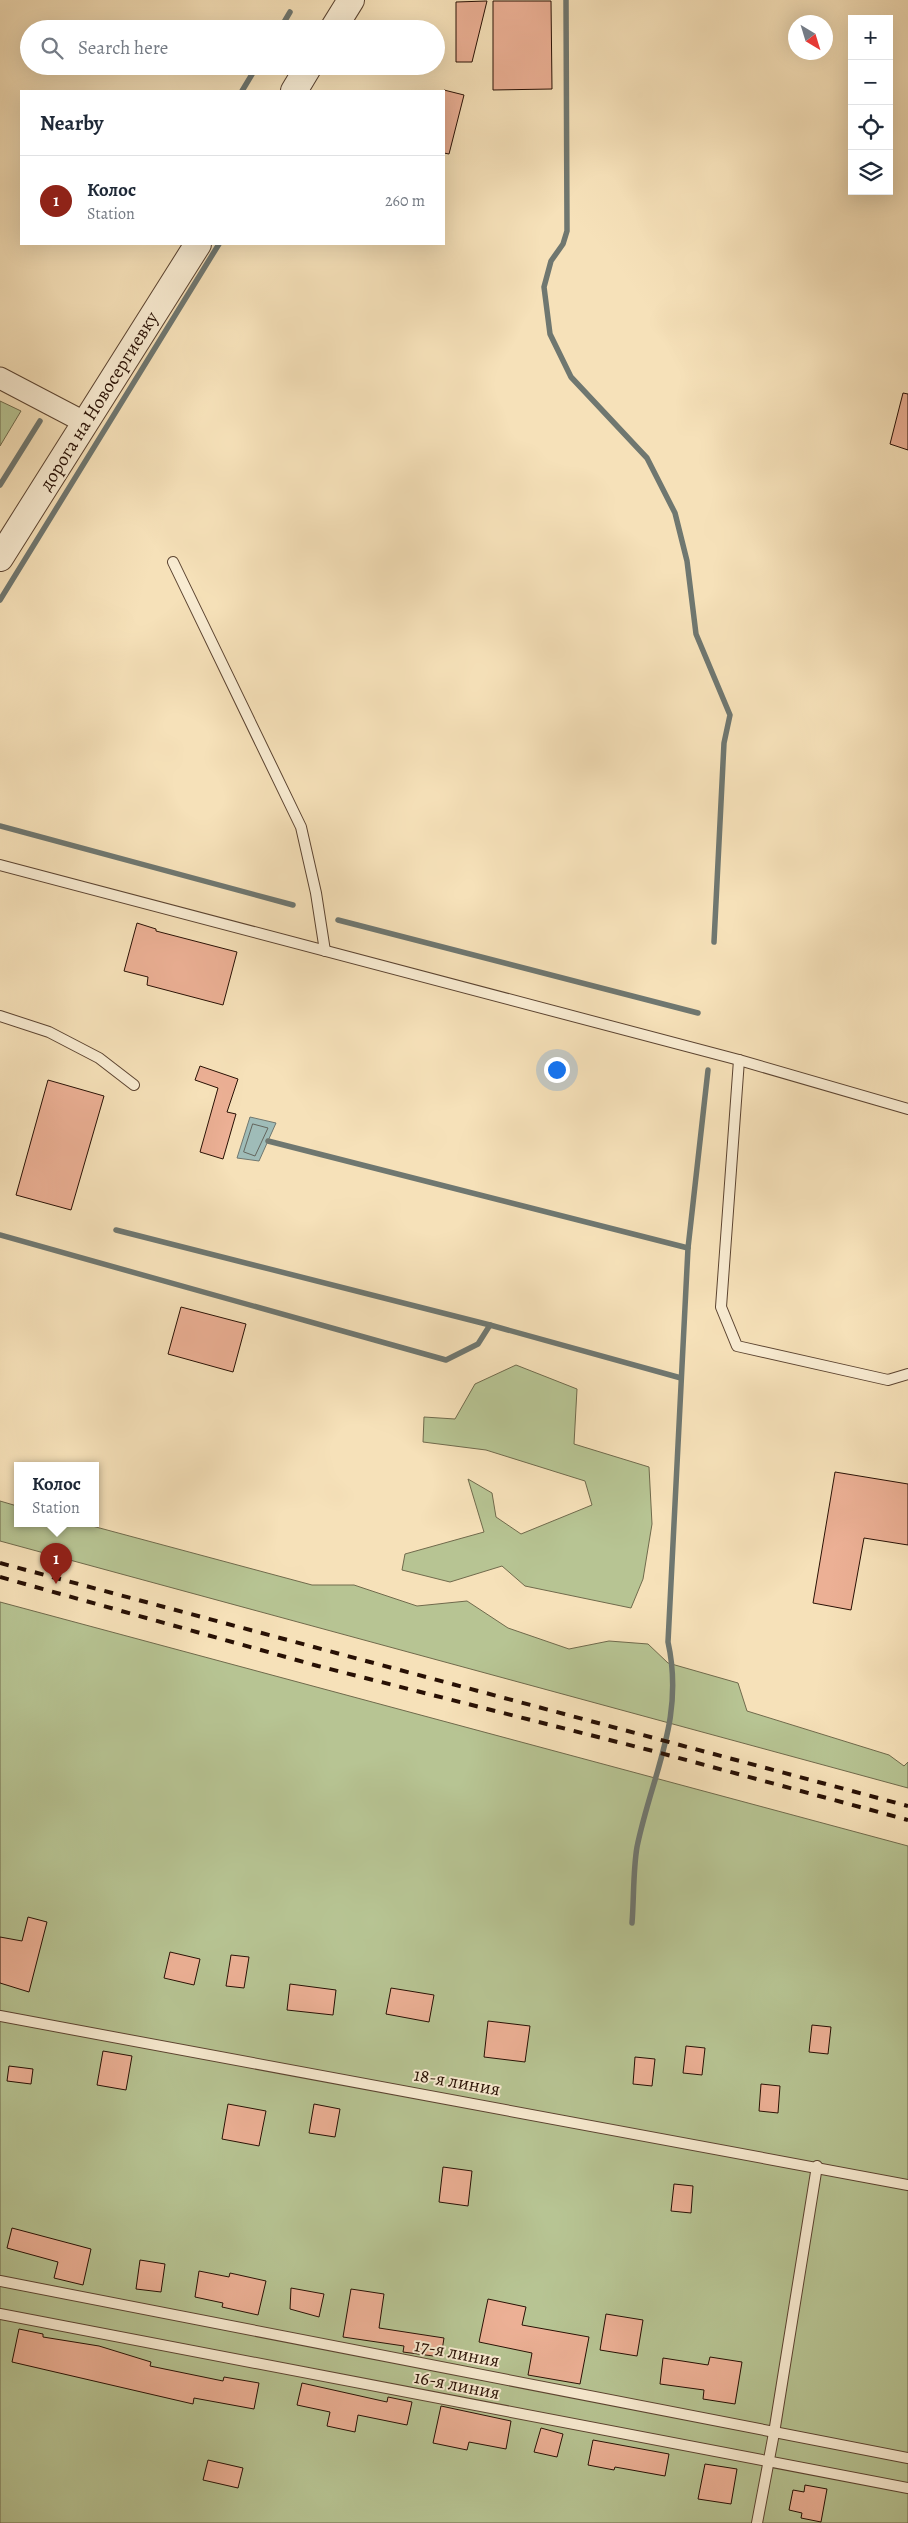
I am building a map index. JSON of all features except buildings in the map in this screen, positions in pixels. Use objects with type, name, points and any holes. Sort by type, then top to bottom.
[{"type":"street","points":[[338,20],[350,0]]},
{"type":"street","points":[[295,90],[304,75]]},
{"type":"street","name":"дорога на Новосергиевку","points":[[0,558],[197,245]]},
{"type":"street","points":[[0,378],[84,422]]},
{"type":"lane","points":[[173,562],[301,827],[316,893],[325,951]]},
{"type":"lane","points":[[0,865],[740,1060],[908,1109]]},
{"type":"lane","points":[[0,1016],[50,1032],[100,1058],[134,1085]]},
{"type":"lane","points":[[740,1060],[721,1307],[737,1346],[888,1380],[908,1374]]},
{"type":"lane","name":"18-я линия","points":[[0,2016],[817,2166],[908,2185]]},
{"type":"lane","points":[[757,2523],[774,2433],[817,2166]]},
{"type":"lane","name":"17-я линия","points":[[0,2281],[908,2458]]},
{"type":"lane","name":"16-я линия","points":[[0,2314],[768,2463],[908,2488]]},
{"type":"green space","points":[[0,401],[21,411],[0,446]]},
{"type":"green space","points":[[516,1365],[577,1389],[574,1444],[649,1467],[652,1524],[643,1579],[631,1608],[525,1586],[502,1566],[450,1582],[402,1570],[405,1554],[484,1532],[468,1479],[492,1493],[496,1517],[521,1534],[592,1505],[585,1481],[486,1450],[423,1442],[424,1417],[455,1419],[475,1384]]},
{"type":"green space","points":[[0,1501],[14,1505],[14,1527],[96,1527],[312,1585],[354,1585],[417,1606],[467,1601],[508,1628],[569,1649],[609,1641],[648,1644],[668,1663],[738,1683],[747,1711],[889,1755],[904,1766],[908,1762],[908,1788],[0,1541]]},
{"type":"green space","points":[[0,1602],[908,1846],[908,2523],[0,2523]]},
{"type":"water","points":[[250,1117],[276,1123],[259,1161],[237,1158]]},
{"type":"waterway","points":[[566,0],[567,231],[563,244],[551,261],[544,287],[550,334],[571,377],[647,458],[675,513],[687,561],[696,634],[730,715],[724,743],[714,942]]},
{"type":"waterway","points":[[285,20],[290,12]]},
{"type":"waterway","points":[[243,90],[252,75]]},
{"type":"waterway","points":[[0,600],[218,245]]},
{"type":"waterway","points":[[0,485],[40,421]]},
{"type":"waterway","points":[[0,826],[293,905]]},
{"type":"waterway","points":[[338,920],[698,1013]]},
{"type":"waterway","points":[[632,1923],[637,1847],[670,1721],[672,1670],[668,1642],[688,1248],[708,1070]]},
{"type":"waterway","points":[[268,1141],[688,1248]]},
{"type":"waterway","points":[[116,1230],[490,1325]]},
{"type":"waterway","points":[[0,1235],[446,1360],[478,1344],[490,1325],[681,1378]]},
{"type":"railway","points":[[0,1563],[908,1806]]},
{"type":"railway","points":[[0,1577],[318,1666],[653,1751],[908,1820]]},
{"type":"place","name":"Колос","points":[[56,1584]]}]
